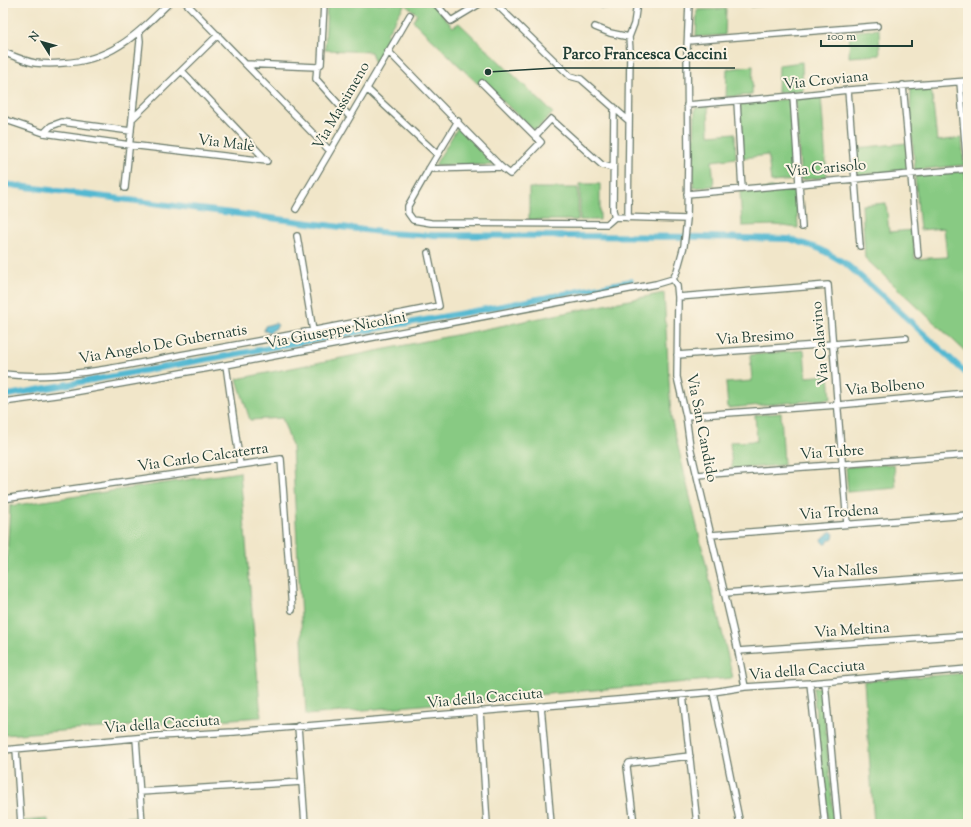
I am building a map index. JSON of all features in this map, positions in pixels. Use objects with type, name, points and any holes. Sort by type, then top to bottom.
[{"type":"street","points":[[3,52],[35,63],[54,64],[75,63],[99,57],[119,46],[139,32],[169,3]]},
{"type":"street","points":[[186,3],[330,151]]},
{"type":"street","points":[[246,64],[317,66],[321,64],[324,3]]},
{"type":"street","points":[[435,3],[451,21],[481,3]]},
{"type":"street","points":[[495,3],[570,76],[581,80],[629,121]]},
{"type":"street","points":[[628,218],[629,38],[634,24],[637,3]]},
{"type":"street","points":[[673,278],[677,271],[684,246],[687,219],[689,3]]},
{"type":"street","name":"Via Massimeno","points":[[296,209],[410,15]]},
{"type":"street","points":[[688,41],[877,26]]},
{"type":"street","points":[[595,27],[610,34],[629,38]]},
{"type":"street","points":[[125,188],[140,41],[139,32]]},
{"type":"street","points":[[132,120],[218,35]]},
{"type":"street","points":[[388,51],[458,121],[501,167],[510,174],[541,142],[536,135],[482,83]]},
{"type":"street","points":[[317,66],[316,79],[350,117]]},
{"type":"street","name":"Via Malè","points":[[130,145],[267,161],[182,71]]},
{"type":"street","name":"Via Croviana","points":[[687,105],[903,85],[968,81]]},
{"type":"street","points":[[960,82],[968,178]]},
{"type":"street","points":[[903,85],[918,255]]},
{"type":"street","points":[[367,89],[437,154]]},
{"type":"street","points":[[848,90],[860,246]]},
{"type":"street","points":[[793,96],[802,227]]},
{"type":"street","points":[[737,101],[742,189]]},
{"type":"street","points":[[614,107],[613,210],[615,217]]},
{"type":"street","points":[[3,119],[44,134],[130,145]]},
{"type":"street","points":[[536,135],[551,119],[602,165],[613,168]]},
{"type":"street","points":[[458,121],[437,154],[408,206],[409,215],[413,220],[438,223],[607,224],[615,217],[687,219]]},
{"type":"street","points":[[44,134],[51,126],[62,122],[131,131]]},
{"type":"street","points":[[429,168],[501,167]]},
{"type":"street","name":"Via Carisolo","points":[[687,194],[967,169]]},
{"type":"street","points":[[297,236],[313,331]]},
{"type":"street","name":"Via Angelo De Gubernatis","points":[[3,374],[29,376],[62,375],[108,368],[313,331],[439,306],[428,253]]},
{"type":"street","name":"Via San Candido","points":[[673,278],[677,286],[678,297],[677,377],[686,416],[690,446],[746,687]]},
{"type":"street","name":"Via Giuseppe Nicolini","points":[[3,402],[63,394],[226,365],[656,284],[673,278]]},
{"type":"street","name":"Via Calavino","points":[[678,297],[828,285],[847,524]]},
{"type":"street","name":"Via Bresimo","points":[[677,355],[906,338]]},
{"type":"street","points":[[226,365],[240,465]]},
{"type":"street","name":"Via Bolbeno","points":[[686,416],[838,405],[966,393]]},
{"type":"street","name":"Via Tubre","points":[[697,475],[968,455]]},
{"type":"street","name":"Via Carlo Calcaterra","points":[[3,498],[281,460],[292,610]]},
{"type":"street","name":"Via Trodena","points":[[711,535],[968,515]]},
{"type":"street","name":"Via Nalles","points":[[725,593],[968,575]]},
{"type":"street","name":"Via Meltina","points":[[738,651],[968,635]]},
{"type":"street","name":"Via della Cacciuta","points":[[3,750],[713,692],[746,687],[824,682],[968,669]]},
{"type":"street","points":[[824,682],[838,824]]},
{"type":"street","points":[[810,683],[825,824]]},
{"type":"street","points":[[713,692],[740,824]]},
{"type":"street","points":[[683,694],[697,824]]},
{"type":"street","points":[[541,706],[551,824]]},
{"type":"street","points":[[480,711],[487,824]]},
{"type":"street","points":[[298,726],[305,824]]},
{"type":"street","points":[[136,738],[142,824]]},
{"type":"street","points":[[16,749],[21,824]]},
{"type":"street","points":[[634,824],[627,767],[629,763],[690,756]]},
{"type":"street","points":[[140,792],[302,782]]},
{"type":"green space","points":[[327,3],[432,3],[453,27],[459,23],[553,113],[537,129],[532,129],[482,81],[478,84],[413,21],[417,14],[405,4],[387,33],[390,39],[375,64],[371,52],[325,50]]},
{"type":"green space","points":[[751,3],[777,3],[777,4],[751,7]]},
{"type":"green space","points":[[726,9],[725,35],[696,37],[697,10]]},
{"type":"green space","points":[[879,29],[880,55],[849,57],[850,32]]},
{"type":"green space","points":[[802,62],[803,91],[778,93],[779,65]]},
{"type":"green space","points":[[753,66],[752,95],[726,97],[727,69]]},
{"type":"green space","points":[[964,84],[968,84],[968,125]]},
{"type":"green space","points":[[931,86],[937,141],[962,138],[964,165],[915,170],[910,114],[911,88]]},
{"type":"green space","points":[[821,96],[827,177],[801,180],[795,99]]},
{"type":"green space","points":[[790,99],[795,180],[771,182],[768,155],[743,158],[740,103]]},
{"type":"green space","points":[[708,106],[709,135],[735,133],[736,158],[712,161],[714,186],[693,188],[695,108]]},
{"type":"green space","points":[[458,127],[495,165],[435,165]]},
{"type":"green space","points":[[907,143],[909,170],[858,175],[856,148]]},
{"type":"green space","points":[[965,171],[968,208],[968,354],[865,258],[862,205],[886,203],[889,232],[913,230],[915,259],[947,257],[944,228],[920,230],[915,176]]},
{"type":"green space","points":[[580,184],[600,184],[600,220],[580,220]]},
{"type":"green space","points":[[529,188],[578,188],[578,220],[529,220]]},
{"type":"green space","points":[[771,188],[796,188],[798,228],[775,225],[742,226],[740,192]]},
{"type":"green space","points":[[664,293],[671,417],[733,678],[306,715],[292,446],[282,418],[250,420],[237,379]]},
{"type":"green space","points":[[804,350],[806,377],[829,375],[831,399],[728,408],[726,383],[752,381],[750,355]]},
{"type":"green space","points":[[781,413],[784,465],[732,469],[730,442],[757,441],[755,415]]},
{"type":"green space","points":[[894,464],[896,488],[848,492],[846,467]]},
{"type":"green space","points":[[240,472],[261,717],[3,735],[3,574],[6,574],[10,506]]},
{"type":"green space","points":[[964,638],[968,638],[968,665],[966,665]]},
{"type":"green space","points":[[968,673],[968,824],[874,824],[864,681]]},
{"type":"green space","points":[[822,687],[834,824],[828,824],[813,688]]},
{"type":"green space","points":[[135,816],[136,824],[80,824],[80,823]]},
{"type":"green space","points":[[48,819],[48,823],[50,824],[22,824],[22,821]]},
{"type":"water","points":[[600,3],[622,3],[622,9],[600,8]]},
{"type":"water","points":[[275,323],[278,325],[276,328],[270,332],[264,331],[265,326]]},
{"type":"water","points":[[831,531],[834,534],[833,538],[829,540],[827,544],[824,544],[822,539]]},
{"type":"waterway","points":[[3,184],[388,233],[422,235],[790,239],[820,249],[845,263],[968,375]]},
{"type":"waterway","points":[[3,396],[497,307],[631,281]]},
{"type":"place","name":"Parco Francesca Caccini","points":[[488,72]]}]
